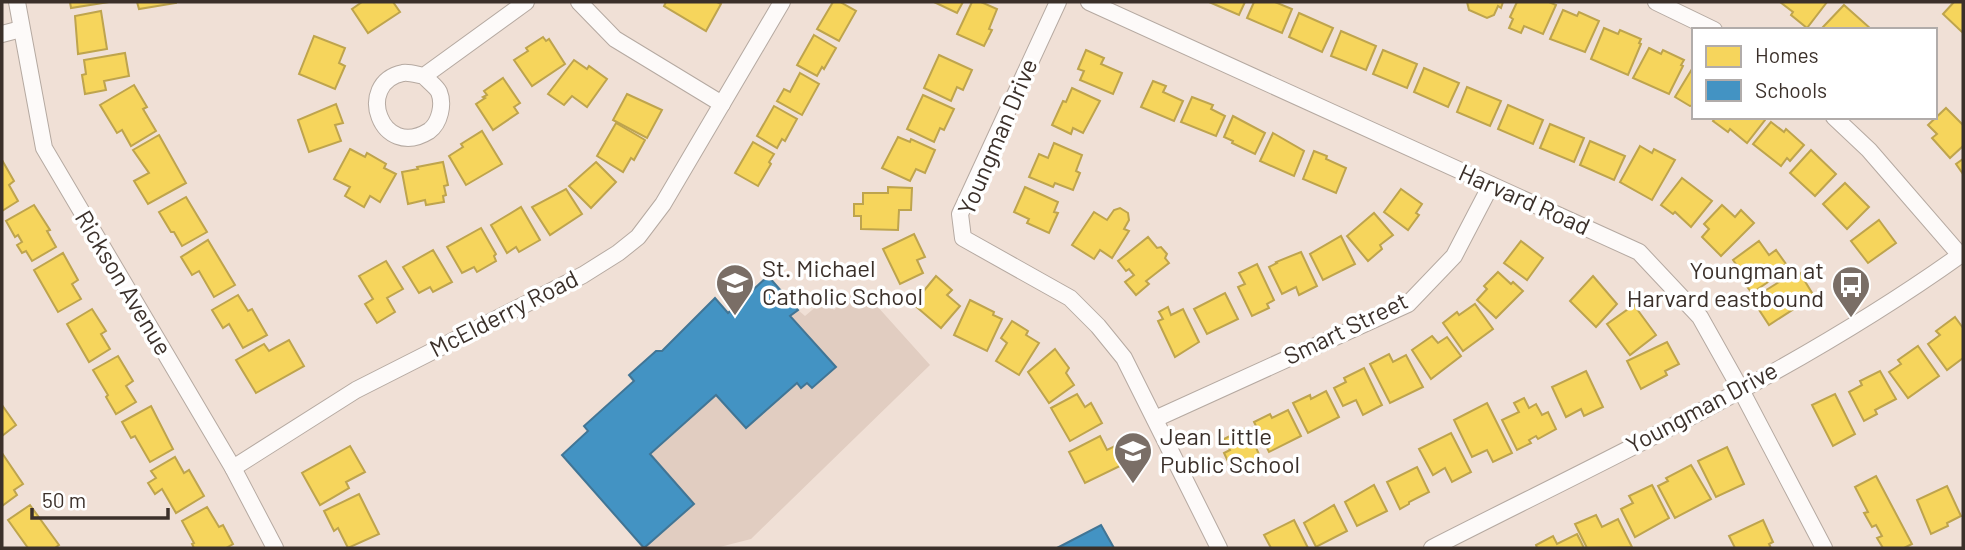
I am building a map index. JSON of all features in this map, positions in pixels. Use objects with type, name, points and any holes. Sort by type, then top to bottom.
[{"type":"street","name":"Rickson Avenue","points":[[16,2],[44,148],[233,468],[275,548]]},
{"type":"street","points":[[424,76],[438,91],[442,111],[432,129],[414,138],[394,135],[379,121],[375,101],[384,82],[403,73],[424,76],[526,2]]},
{"type":"street","points":[[579,2],[615,39],[722,104]]},
{"type":"street","name":"McElderry Road","points":[[233,468],[356,390],[583,275],[638,237],[663,204],[782,2]]},
{"type":"street","name":"Youngman Drive","points":[[1058,2],[960,214],[963,238],[1070,298],[1098,326],[1124,358],[1219,548]]},
{"type":"street","name":"Harvard Road","points":[[1089,2],[1639,252],[1700,317],[1824,548]]},
{"type":"street","points":[[1656,2],[1711,28]]},
{"type":"street","points":[[2,34],[21,29]]},
{"type":"street","points":[[1835,119],[1869,150],[1962,254]]},
{"type":"street","name":"Smart Street","points":[[1155,419],[1408,303],[1454,256],[1491,185]]},
{"type":"street","name":"Youngman Drive","points":[[1432,548],[1741,390],[1868,318],[1962,254]]},
{"type":"shaded area","points":[[859,286],[930,365],[751,539],[716,548],[644,548],[694,504],[650,454],[716,395],[746,428],[797,383],[801,387],[836,367],[790,316],[798,310],[805,316],[825,299],[834,310]]},
{"type":"building: Homes","points":[[70,2],[109,2],[71,8]]},
{"type":"building: Homes","points":[[137,2],[176,2],[176,3],[139,9]]},
{"type":"building: Homes","points":[[362,2],[393,2],[400,12],[368,33],[352,9]]},
{"type":"building: Homes","points":[[666,2],[721,4],[706,31],[664,6]]},
{"type":"building: Homes","points":[[833,2],[840,2],[856,11],[839,41],[817,29]]},
{"type":"building: Homes","points":[[934,2],[963,2],[957,13]]},
{"type":"building: Homes","points":[[972,2],[981,2],[997,9],[989,29],[992,30],[984,46],[957,34]]},
{"type":"building: Homes","points":[[1209,2],[1245,2],[1239,15]]},
{"type":"building: Homes","points":[[1254,2],[1275,2],[1292,9],[1282,33],[1247,18]]},
{"type":"building: Homes","points":[[1467,2],[1503,2],[1494,15],[1487,18],[1469,10]]},
{"type":"building: Homes","points":[[1517,2],[1549,2],[1556,5],[1543,34],[1524,26],[1521,33],[1509,28],[1513,19],[1510,17]]},
{"type":"building: Homes","points":[[1780,2],[1827,2],[1807,28]]},
{"type":"building: Homes","points":[[1954,2],[1963,2],[1963,33],[1943,14]]},
{"type":"building: Homes","points":[[1844,5],[1870,28],[1824,28]]},
{"type":"building: Homes","points":[[1563,10],[1577,16],[1579,12],[1599,21],[1585,52],[1550,39]]},
{"type":"building: Homes","points":[[101,11],[107,49],[78,54],[75,16]]},
{"type":"building: Homes","points":[[1299,13],[1333,28],[1322,52],[1289,37]]},
{"type":"building: Homes","points":[[1604,28],[1618,34],[1620,30],[1641,39],[1628,75],[1591,59]]},
{"type":"building: Homes","points":[[1341,31],[1376,46],[1366,70],[1331,56]]},
{"type":"building: Homes","points":[[814,35],[836,48],[817,76],[797,65]]},
{"type":"building: Homes","points":[[314,36],[345,48],[339,63],[345,66],[335,89],[299,74]]},
{"type":"building: Homes","points":[[543,37],[546,41],[549,39],[565,64],[532,86],[514,60]]},
{"type":"building: Homes","points":[[1649,48],[1661,54],[1663,50],[1684,60],[1669,94],[1633,78]]},
{"type":"building: Homes","points":[[1086,50],[1104,58],[1101,64],[1122,73],[1113,94],[1080,80],[1084,71],[1078,69]]},
{"type":"building: Homes","points":[[1383,50],[1417,64],[1407,88],[1373,74]]},
{"type":"building: Homes","points":[[125,53],[129,76],[104,81],[106,90],[85,94],[82,75],[86,74],[84,60]]},
{"type":"building: Homes","points":[[939,55],[972,70],[963,90],[957,87],[951,101],[924,88]]},
{"type":"building: Homes","points":[[574,60],[587,69],[589,66],[607,79],[587,107],[572,96],[564,105],[548,94]]},
{"type":"building: Homes","points":[[1424,68],[1459,83],[1448,107],[1414,92]]},
{"type":"building: Homes","points":[[1692,69],[1692,106],[1675,97]]},
{"type":"building: Homes","points":[[800,73],[819,84],[802,115],[777,101],[784,89],[790,92]]},
{"type":"building: Homes","points":[[503,78],[520,103],[514,107],[518,113],[493,130],[476,104],[487,95],[484,91]]},
{"type":"building: Homes","points":[[1153,81],[1166,86],[1163,92],[1183,101],[1174,121],[1141,107]]},
{"type":"building: Homes","points":[[134,85],[147,107],[143,109],[156,131],[131,146],[122,130],[117,133],[100,105]]},
{"type":"building: Homes","points":[[1467,87],[1501,101],[1490,126],[1457,112]]},
{"type":"building: Homes","points":[[1072,88],[1100,101],[1083,133],[1073,128],[1071,134],[1052,125]]},
{"type":"building: Homes","points":[[627,94],[662,110],[647,138],[613,120]]},
{"type":"building: Homes","points":[[923,95],[954,109],[944,130],[940,128],[934,142],[907,129]]},
{"type":"building: Homes","points":[[1192,97],[1213,105],[1211,109],[1225,116],[1216,136],[1181,122]]},
{"type":"building: Homes","points":[[336,104],[343,123],[335,125],[341,141],[309,152],[298,120]]},
{"type":"building: Homes","points":[[1508,105],[1543,120],[1533,144],[1498,129]]},
{"type":"building: Homes","points":[[774,106],[797,119],[785,141],[782,139],[777,148],[757,136]]},
{"type":"building: Homes","points":[[1946,108],[1963,125],[1963,146],[1950,158],[1932,138],[1937,134],[1928,125]]},
{"type":"building: Homes","points":[[1233,116],[1265,133],[1255,154],[1224,137]]},
{"type":"building: Homes","points":[[1765,120],[1747,143],[1730,129],[1728,132],[1713,121]]},
{"type":"building: Homes","points":[[1771,122],[1784,132],[1786,129],[1804,145],[1790,161],[1787,158],[1781,166],[1753,144]]},
{"type":"building: Homes","points":[[616,123],[645,140],[634,160],[631,158],[623,172],[597,156]]},
{"type":"building: Homes","points":[[1550,124],[1584,138],[1574,162],[1540,148]]},
{"type":"building: Homes","points":[[482,131],[502,164],[466,185],[449,156],[463,147],[461,144]]},
{"type":"building: Homes","points":[[1273,133],[1304,151],[1294,176],[1260,161]]},
{"type":"building: Homes","points":[[159,135],[186,183],[148,204],[134,181],[149,173],[133,150]]},
{"type":"building: Homes","points":[[898,137],[910,142],[911,139],[935,150],[925,173],[916,169],[910,181],[882,168]]},
{"type":"building: Homes","points":[[1590,141],[1625,156],[1614,180],[1580,165]]},
{"type":"building: Homes","points":[[753,142],[774,154],[758,186],[735,173]]},
{"type":"building: Homes","points":[[1054,143],[1082,155],[1076,171],[1080,173],[1073,190],[1055,183],[1053,187],[1029,177],[1039,154],[1048,158]]},
{"type":"building: Homes","points":[[1640,146],[1652,153],[1654,149],[1675,160],[1652,200],[1620,182]]},
{"type":"building: Homes","points":[[350,149],[365,157],[367,153],[386,164],[384,168],[396,174],[380,202],[370,196],[364,207],[345,196],[350,187],[334,179]]},
{"type":"building: Homes","points":[[1811,150],[1836,174],[1815,196],[1790,173]]},
{"type":"building: Homes","points":[[1314,151],[1346,168],[1336,193],[1303,179]]},
{"type":"building: Homes","points":[[1963,159],[1963,174],[1956,164]]},
{"type":"building: Homes","points":[[2,160],[14,181],[9,185],[18,201],[2,211]]},
{"type":"building: Homes","points":[[443,162],[448,185],[444,186],[444,202],[426,205],[425,200],[408,204],[402,172]]},
{"type":"building: Homes","points":[[596,162],[616,182],[591,208],[569,186]]},
{"type":"building: Homes","points":[[1682,178],[1712,201],[1691,227],[1675,212],[1673,214],[1661,205]]},
{"type":"building: Homes","points":[[1845,183],[1869,207],[1847,229],[1823,204]]},
{"type":"building: Homes","points":[[888,187],[912,188],[911,210],[899,210],[898,230],[861,229],[861,216],[854,216],[854,204],[863,204],[863,193],[888,193]]},
{"type":"building: Homes","points":[[1025,187],[1058,202],[1054,212],[1058,213],[1049,233],[1027,223],[1029,219],[1014,212]]},
{"type":"building: Homes","points":[[566,189],[582,214],[550,235],[532,207]]},
{"type":"building: Homes","points":[[1401,189],[1422,204],[1416,213],[1419,215],[1408,230],[1384,212]]},
{"type":"building: Homes","points":[[186,197],[207,232],[182,246],[159,212]]},
{"type":"building: Homes","points":[[34,205],[50,230],[47,231],[56,247],[32,261],[26,251],[22,253],[17,245],[22,242],[18,235],[15,237],[6,221]]},
{"type":"building: Homes","points":[[1722,205],[1735,217],[1741,210],[1754,223],[1721,256],[1702,237],[1709,229],[1704,224]]},
{"type":"building: Homes","points":[[521,207],[540,240],[519,252],[516,247],[507,253],[491,225]]},
{"type":"building: Homes","points":[[1120,208],[1128,213],[1129,220],[1124,229],[1129,231],[1112,258],[1100,250],[1094,259],[1072,245],[1094,212],[1107,220],[1114,210]]},
{"type":"building: Homes","points":[[1374,213],[1393,235],[1380,245],[1382,249],[1368,261],[1347,236]]},
{"type":"building: Homes","points":[[1879,220],[1896,243],[1868,263],[1851,241]]},
{"type":"building: Homes","points":[[481,228],[496,254],[496,261],[477,272],[474,267],[462,273],[447,247]]},
{"type":"building: Homes","points":[[914,234],[925,257],[917,260],[923,273],[900,284],[883,249]]},
{"type":"building: Homes","points":[[1341,236],[1355,264],[1323,280],[1310,254]]},
{"type":"building: Homes","points":[[1148,237],[1157,248],[1161,247],[1167,254],[1165,258],[1169,263],[1146,281],[1149,284],[1136,295],[1125,282],[1134,275],[1129,269],[1126,271],[1118,261]]},
{"type":"building: Homes","points":[[208,240],[235,285],[214,297],[199,271],[192,275],[181,257]]},
{"type":"building: Homes","points":[[1521,241],[1543,258],[1527,280],[1504,263]]},
{"type":"building: Homes","points":[[1759,241],[1769,255],[1776,250],[1786,264],[1778,269],[1781,273],[1751,292],[1740,277],[1743,274],[1733,260]]},
{"type":"building: Homes","points":[[433,250],[452,282],[433,292],[430,287],[419,293],[403,267]]},
{"type":"building: Homes","points":[[1301,252],[1317,286],[1299,295],[1296,287],[1282,294],[1269,267]]},
{"type":"building: Homes","points":[[63,253],[78,280],[72,284],[81,299],[58,312],[34,270]]},
{"type":"building: Homes","points":[[386,261],[403,289],[387,298],[395,312],[377,323],[365,304],[373,299],[359,276]]},
{"type":"building: Homes","points":[[1257,264],[1274,300],[1267,304],[1269,308],[1252,316],[1238,287],[1245,284],[1239,273]]},
{"type":"building: Homes","points":[[1798,270],[1814,296],[1769,325],[1752,299]]},
{"type":"building: Homes","points":[[1498,272],[1523,291],[1496,318],[1477,300],[1487,289],[1484,286]]},
{"type":"building: Homes","points":[[936,276],[952,290],[947,295],[960,306],[941,328],[913,304]]},
{"type":"building: Homes","points":[[1593,276],[1617,304],[1596,327],[1570,301]]},
{"type":"building: Homes","points":[[1225,293],[1238,319],[1207,334],[1194,309]]},
{"type":"building: Homes","points":[[238,295],[248,311],[252,309],[267,335],[243,348],[229,324],[223,328],[212,310]]},
{"type":"building: Homes","points":[[970,300],[1002,319],[987,351],[954,335]]},
{"type":"building: Homes","points":[[1475,304],[1493,329],[1463,351],[1443,323],[1457,312],[1459,315]]},
{"type":"building: Homes","points":[[1634,305],[1656,335],[1630,355],[1607,324]]},
{"type":"building: Homes","points":[[1168,307],[1171,315],[1183,309],[1199,342],[1175,357],[1158,321],[1163,319],[1159,312]]},
{"type":"building: Homes","points":[[92,309],[106,331],[101,334],[110,349],[89,362],[67,324]]},
{"type":"building: Homes","points":[[1955,317],[1963,328],[1963,358],[1947,370],[1928,344],[1940,335],[1936,331]]},
{"type":"building: Homes","points":[[1012,321],[1028,331],[1026,335],[1039,343],[1019,375],[996,361],[1007,343],[1001,338]]},
{"type":"building: Homes","points":[[1432,336],[1438,343],[1447,337],[1461,356],[1431,379],[1412,350]]},
{"type":"building: Homes","points":[[289,340],[304,366],[256,393],[236,360],[264,344],[269,351]]},
{"type":"building: Homes","points":[[1667,342],[1679,364],[1665,371],[1667,375],[1641,389],[1627,361]]},
{"type":"building: Homes","points":[[1918,346],[1939,376],[1908,398],[1889,372],[1901,364],[1898,360]]},
{"type":"building: Homes","points":[[1055,349],[1069,368],[1066,373],[1074,385],[1049,403],[1028,372]]},
{"type":"building: Homes","points":[[1389,354],[1393,362],[1406,355],[1423,387],[1390,403],[1370,364]]},
{"type":"building: Homes","points":[[118,356],[133,381],[126,386],[136,402],[116,414],[93,370]]},
{"type":"building: Homes","points":[[1364,368],[1382,405],[1363,415],[1356,400],[1343,406],[1334,388],[1346,382],[1344,378]]},
{"type":"building: Homes","points":[[1586,371],[1603,407],[1584,416],[1581,409],[1566,417],[1552,387]]},
{"type":"building: Homes","points":[[1880,371],[1896,399],[1875,410],[1877,414],[1864,421],[1849,392],[1862,385],[1860,381]]},
{"type":"building: Homes","points":[[1326,391],[1339,417],[1308,433],[1293,403],[1310,395],[1311,399]]},
{"type":"building: Homes","points":[[1077,394],[1085,407],[1091,403],[1102,423],[1070,441],[1051,408]]},
{"type":"building: Homes","points":[[1835,394],[1855,434],[1833,446],[1812,405]]},
{"type":"building: Homes","points":[[1524,398],[1529,408],[1536,404],[1542,415],[1548,412],[1556,429],[1538,439],[1536,436],[1529,440],[1531,443],[1517,450],[1502,420],[1519,412],[1514,403]]},
{"type":"building: Homes","points":[[1487,403],[1512,453],[1493,462],[1487,450],[1472,457],[1454,420]]},
{"type":"building: Homes","points":[[2,405],[16,425],[2,436]]},
{"type":"building: Homes","points":[[151,406],[173,449],[150,462],[135,436],[131,438],[122,422]]},
{"type":"building: Homes","points":[[1288,410],[1301,436],[1269,452],[1254,422],[1270,414],[1272,418]]},
{"type":"building: Homes","points":[[1244,429],[1250,434],[1262,461],[1233,472],[1224,453],[1230,450],[1224,439]]},
{"type":"building: Homes","points":[[1451,433],[1471,472],[1452,482],[1445,468],[1433,475],[1419,449]]},
{"type":"building: Homes","points":[[1100,436],[1107,450],[1115,446],[1124,464],[1085,483],[1069,452]]},
{"type":"building: Homes","points":[[350,446],[365,472],[346,482],[349,488],[320,505],[302,473]]},
{"type":"building: Homes","points":[[1727,447],[1744,484],[1716,497],[1698,461]]},
{"type":"building: Homes","points":[[2,453],[23,484],[14,490],[17,495],[2,506]]},
{"type":"building: Homes","points":[[175,457],[184,473],[189,470],[204,496],[176,513],[162,489],[155,494],[148,483],[156,478],[151,471]]},
{"type":"building: Homes","points":[[1691,465],[1711,499],[1675,518],[1658,486],[1668,481],[1666,478]]},
{"type":"building: Homes","points":[[1417,467],[1429,492],[1400,509],[1387,482]]},
{"type":"building: Homes","points":[[1876,476],[1912,544],[1904,548],[1883,548],[1877,538],[1882,536],[1876,525],[1872,527],[1864,513],[1868,512],[1855,487]]},
{"type":"building: Homes","points":[[1374,485],[1387,511],[1357,526],[1345,502]]},
{"type":"building: Homes","points":[[1652,485],[1669,518],[1635,537],[1621,509],[1633,503],[1629,496]]},
{"type":"building: Homes","points":[[1947,486],[1961,516],[1931,534],[1917,500]]},
{"type":"building: Homes","points":[[359,494],[379,534],[348,548],[338,528],[334,531],[324,511]]},
{"type":"building: Homes","points":[[30,505],[59,545],[55,548],[28,548],[8,520]]},
{"type":"building: Homes","points":[[1334,505],[1347,531],[1316,547],[1304,523]]},
{"type":"building: Homes","points":[[207,507],[219,527],[223,525],[233,544],[226,548],[194,548],[182,521]]},
{"type":"building: Homes","points":[[1596,515],[1602,527],[1618,519],[1632,547],[1587,548],[1575,524]]},
{"type":"building: Homes","points":[[1294,520],[1308,548],[1271,548],[1264,535]]},
{"type":"building: Homes","points":[[1763,520],[1773,542],[1769,544],[1771,548],[1735,548],[1729,536]]},
{"type":"building: Homes","points":[[1577,534],[1584,548],[1537,548],[1536,545],[1553,536],[1557,544]]},
{"type":"building: Schools","name":"St. Michael Catholic School","points":[[768,276],[798,310],[790,316],[836,367],[812,388],[807,383],[801,388],[797,383],[746,428],[716,395],[650,454],[694,504],[644,548],[562,455],[588,431],[584,426],[634,381],[629,375],[656,351],[662,351],[715,298],[728,313]]},
{"type":"building: Schools","points":[[1101,525],[1114,548],[1057,548]]},
{"type":"place","name":"St. Michael Catholic School","points":[[735,317]]},
{"type":"place","name":"Youngman at Harvard eastbound","points":[[1851,319]]},
{"type":"place","name":"Jean Little Public School","points":[[1133,485]]}]
